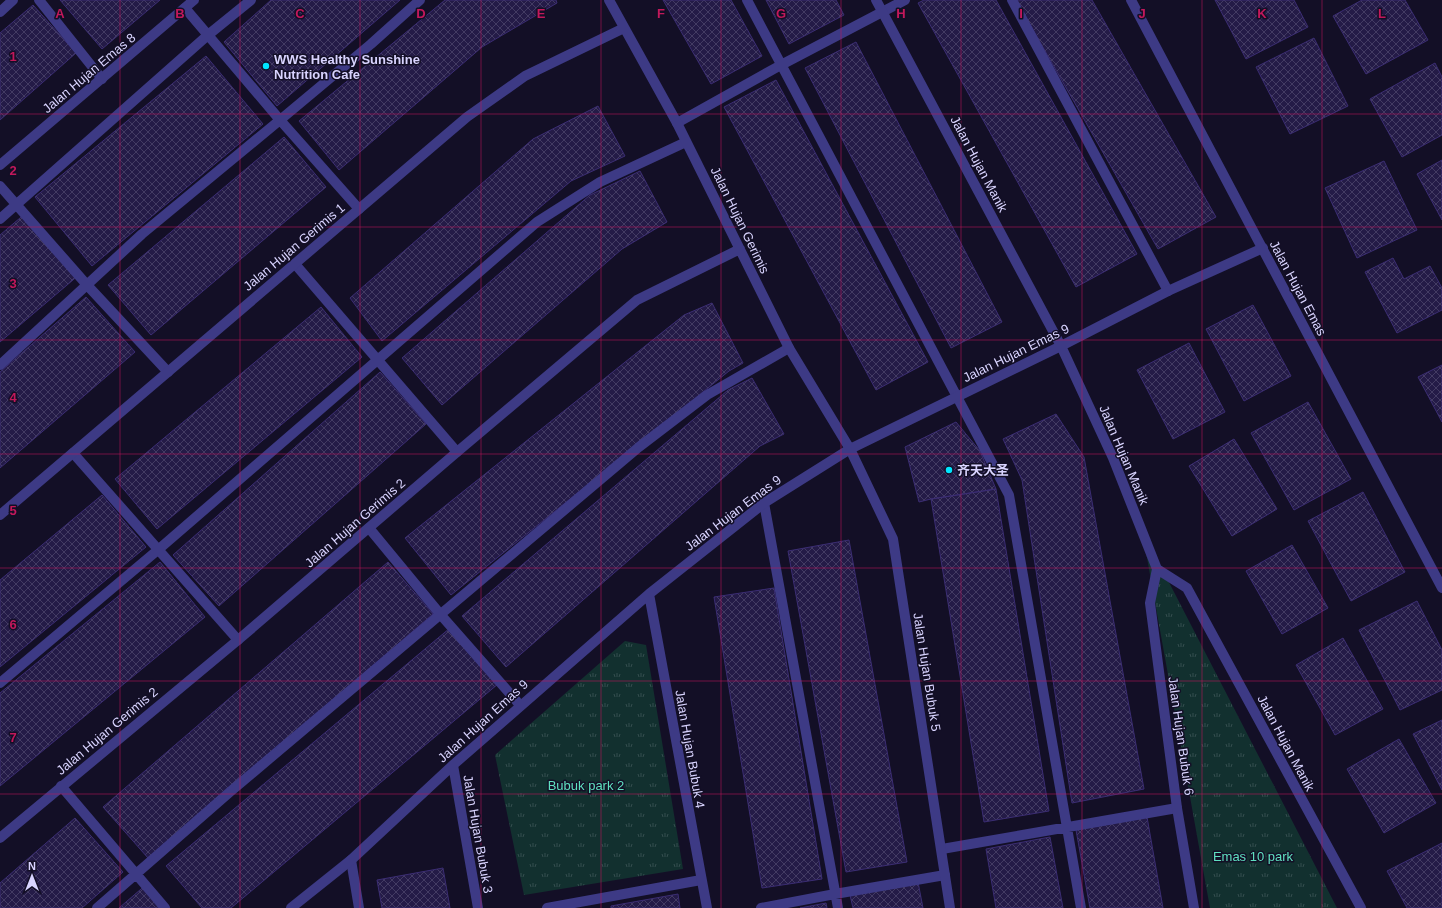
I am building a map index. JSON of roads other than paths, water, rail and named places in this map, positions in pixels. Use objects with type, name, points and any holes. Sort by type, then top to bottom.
[{"type":"street","points":[[0,12],[14,0]]},
{"type":"street","points":[[39,0],[102,79]]},
{"type":"street","name":"Jalan Hujan Emas 8","points":[[0,165],[194,0]]},
{"type":"street","points":[[0,219],[208,35],[251,0]]},
{"type":"street","points":[[0,365],[142,234],[280,120],[420,0]]},
{"type":"street","name":"Jalan Hujan Gerimis","points":[[609,0],[677,123],[789,348],[850,449]]},
{"type":"street","points":[[747,0],[1009,495],[1081,908]]},
{"type":"street","name":"Jalan Hujan Manik","points":[[876,0],[1061,346],[1113,458],[1157,568],[1187,588],[1361,908]]},
{"type":"street","points":[[677,123],[781,65],[905,0]]},
{"type":"street","points":[[1012,0],[1168,291]]},
{"type":"street","name":"Jalan Hujan Emas","points":[[1131,0],[1442,588]]},
{"type":"street","points":[[185,8],[280,120],[359,209]]},
{"type":"street","name":"Jalan Hujan Gerimis 1","points":[[0,515],[467,117],[525,76],[624,28]]},
{"type":"street","points":[[0,683],[159,549],[537,222],[600,182],[686,142]]},
{"type":"street","points":[[0,186],[87,285],[168,372]]},
{"type":"street","name":"Jalan Hujan Emas 9","points":[[291,908],[350,860],[452,765],[649,594],[764,503],[850,449],[1061,346],[1168,291],[1263,248]]},
{"type":"street","name":"Jalan Hujan Gerimis 2","points":[[0,838],[238,640],[637,300],[740,249]]},
{"type":"street","points":[[295,264],[457,452]]},
{"type":"street","points":[[97,908],[231,791],[640,447],[707,395],[789,348]]},
{"type":"street","name":"Jalan Hujan Bubuk 5","points":[[850,449],[892,539],[950,908]]},
{"type":"street","points":[[72,453],[159,549],[238,640]]},
{"type":"street","points":[[764,503],[838,908]]},
{"type":"street","points":[[369,528],[440,614],[520,705]]},
{"type":"street","name":"Jalan Hujan Bubuk 6","points":[[1157,568],[1150,603],[1177,808],[1194,908]]},
{"type":"street","name":"Jalan Hujan Bubuk 4","points":[[649,594],[706,908]]},
{"type":"street","name":"Jalan Hujan Bubuk 3","points":[[452,765],[478,908]]},
{"type":"street","points":[[61,786],[165,908]]},
{"type":"street","points":[[942,850],[1177,808]]},
{"type":"street","points":[[350,860],[359,908]]},
{"type":"street","points":[[761,908],[945,876]]},
{"type":"street","points":[[547,908],[590,904],[701,880]]},
{"type":"place","name":"WWS Healthy Sunshine Nutrition Cafe","points":[[266,66]]},
{"type":"place","name":"齐天大圣","points":[[949,470]]},
{"type":"park label","name":"Bubuk park 2","points":[[586,785]]},
{"type":"park label","name":"Emas 10 park","points":[[1253,856]]}]
